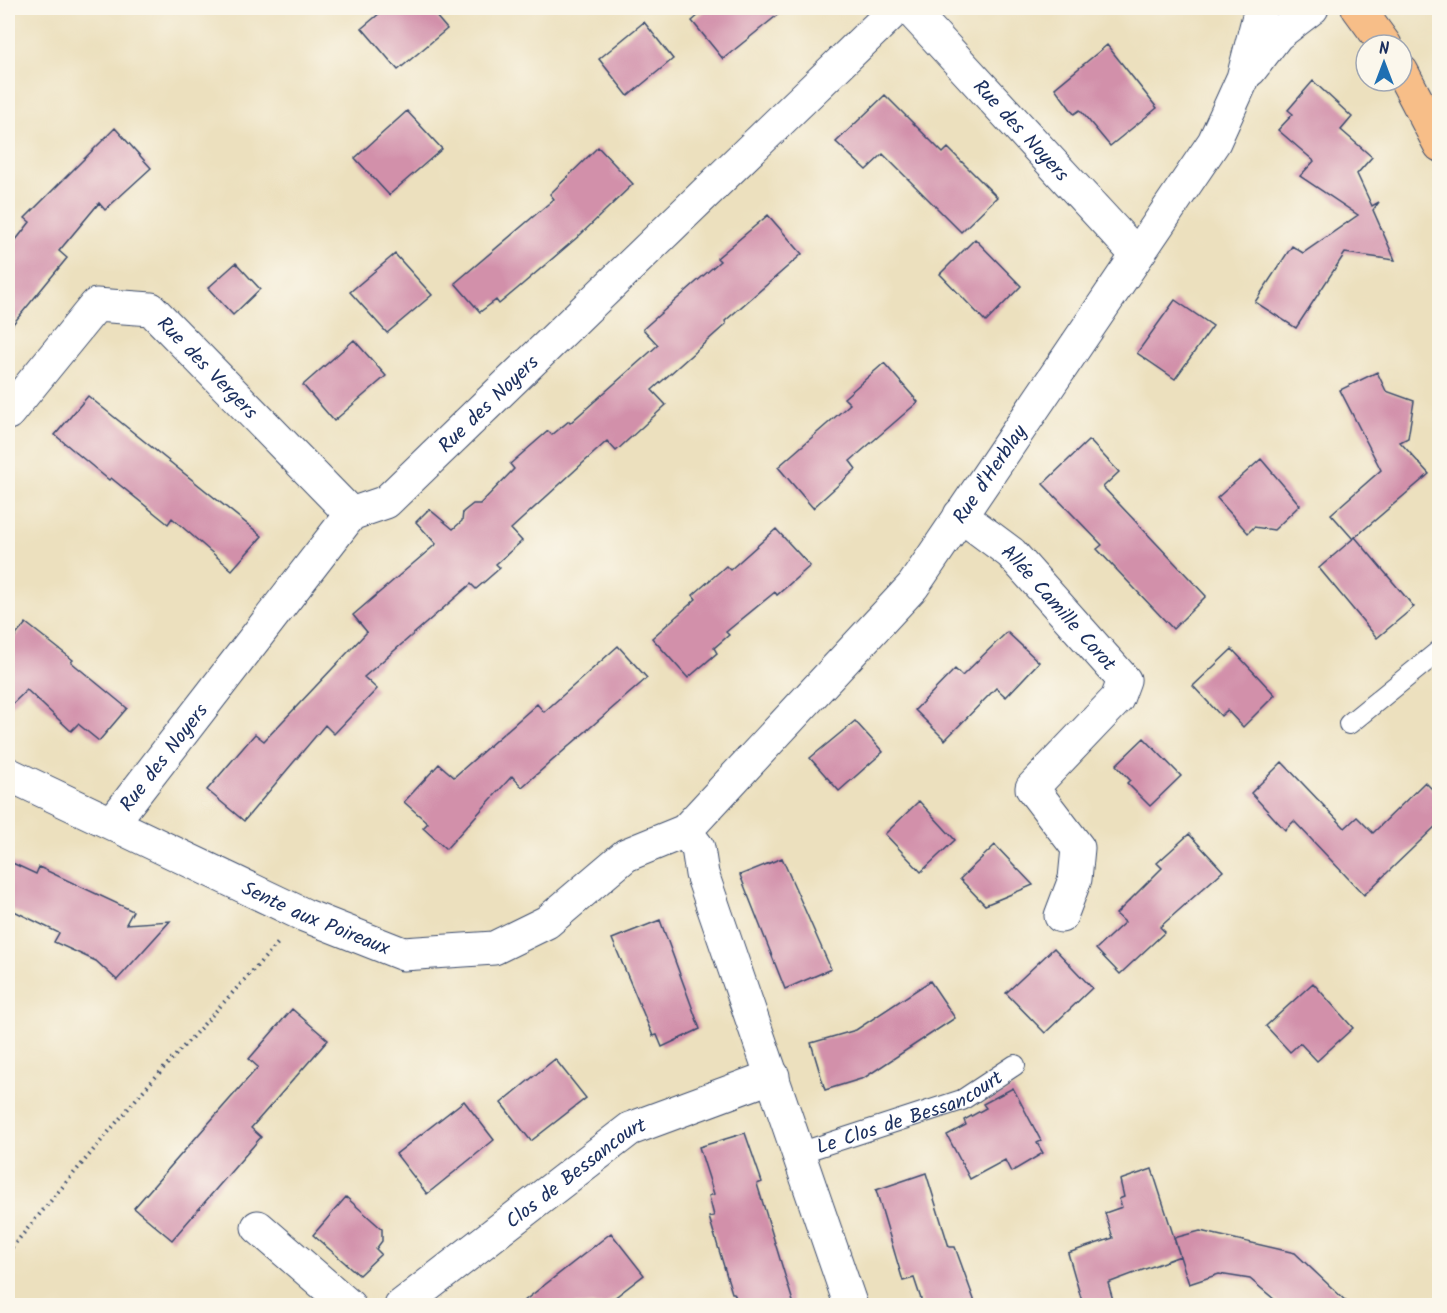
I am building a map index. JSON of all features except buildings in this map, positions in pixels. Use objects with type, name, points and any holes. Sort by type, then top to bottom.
[{"type":"main road","points":[[1358,8],[1376,33]]},
{"type":"main road","points":[[1385,8],[1391,33]]},
{"type":"main road","points":[[1413,93],[1440,145]]},
{"type":"street","name":"Rue des Noyers","points":[[113,822],[351,514],[386,502],[897,8]]},
{"type":"street","name":"Rue des Noyers","points":[[909,8],[1136,254]]},
{"type":"street","points":[[1243,78],[1262,8]]},
{"type":"street","points":[[1243,78],[1277,35],[1312,8]]},
{"type":"street","name":"Rue d'Herblay","points":[[685,831],[913,586],[1214,142],[1243,78]]},
{"type":"street","name":"Rue des Vergers","points":[[8,412],[96,305],[151,309],[351,514]]},
{"type":"street","name":"Allée Camille Corot","points":[[960,515],[1011,553],[1124,681],[1117,699],[1032,788],[1078,849],[1075,879],[1061,916]]},
{"type":"street","name":"Sente aux Poireaux","points":[[8,774],[113,822],[304,915],[403,954],[494,948],[547,922],[626,855],[685,831]]},
{"type":"street","points":[[685,831],[698,848],[702,874],[850,1305]]},
{"type":"street","name":"Clos de Bessancourt","points":[[401,1305],[630,1129],[773,1076]]},
{"type":"street","points":[[258,1227],[349,1305]]},
{"type":"lane","points":[[1349,724],[1440,650]]},
{"type":"lane","name":"Le Clos de Bessancourt","points":[[799,1153],[962,1100],[1016,1065]]},
{"type":"path","points":[[8,1252],[142,1092],[304,915]]}]
